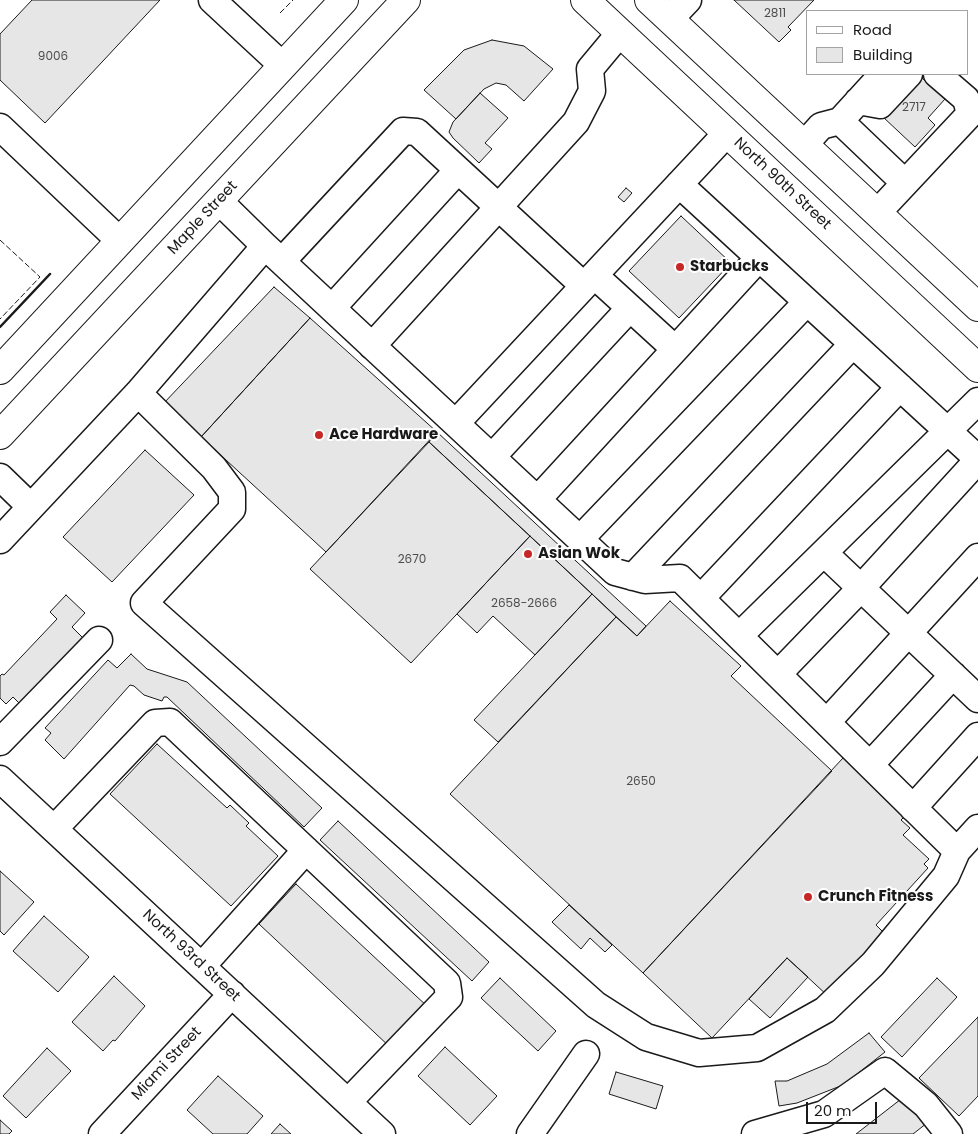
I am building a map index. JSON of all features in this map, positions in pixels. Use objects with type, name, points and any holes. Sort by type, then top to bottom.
[{"type":"main road","points":[[0,370],[344,0]]},
{"type":"main road","name":"Maple Street","points":[[0,435],[406,0]]},
{"type":"main road","name":"North 90th Street","points":[[586,0],[978,368]]},
{"type":"main road","points":[[650,0],[978,306]]},
{"type":"street","points":[[670,20],[688,0]]},
{"type":"street","points":[[225,4],[283,66]]},
{"type":"street","points":[[372,346],[576,122],[592,91],[590,69],[620,33]]},
{"type":"street","points":[[804,145],[821,126],[840,120],[882,75]]},
{"type":"street","points":[[858,101],[880,105],[908,75]]},
{"type":"street","points":[[878,212],[970,114],[966,99],[939,75]]},
{"type":"street","points":[[840,120],[905,183]]},
{"type":"street","points":[[0,127],[120,241]]},
{"type":"street","points":[[0,540],[273,253],[403,131],[417,132],[498,207],[589,280],[630,308],[675,349]]},
{"type":"street","points":[[456,423],[727,133]]},
{"type":"street","points":[[332,308],[458,170]]},
{"type":"street","points":[[679,184],[978,459],[861,588],[778,674]]},
{"type":"street","points":[[219,201],[615,572],[645,580],[680,578],[958,852]]},
{"type":"street","points":[[538,499],[760,258]]},
{"type":"street","points":[[580,539],[807,302]]},
{"type":"street","points":[[492,457],[630,308]]},
{"type":"street","points":[[632,576],[853,344]]},
{"type":"street","points":[[701,598],[900,387]]},
{"type":"street","points":[[138,393],[214,468],[232,492],[232,509],[144,603],[596,1005],[646,1036],[699,1053],[757,1048],[825,1010],[879,956],[946,876],[958,852],[978,828]]},
{"type":"street","points":[[739,636],[978,401]]},
{"type":"street","points":[[0,477],[31,507]]},
{"type":"street","points":[[824,553],[978,698]]},
{"type":"street","points":[[826,722],[978,557]]},
{"type":"street","points":[[0,742],[99,640]]},
{"type":"street","points":[[870,765],[953,675]]},
{"type":"street","points":[[54,829],[155,723],[170,722],[447,983],[449,997],[348,1102]]},
{"type":"street","points":[[913,808],[978,736]]},
{"type":"street","name":"North 93rd Street","points":[[0,779],[382,1134]]},
{"type":"street","points":[[202,966],[306,850]]},
{"type":"street","name":"Miami Street","points":[[102,1134],[232,994]]},
{"type":"street","points":[[530,1134],[586,1054]]},
{"type":"street","points":[[755,1134],[824,1114],[885,1071],[926,1105],[949,1134]]},
{"type":"building","points":[[32,0],[160,0],[45,123],[0,80],[0,34]]},
{"type":"building","points":[[734,0],[814,0],[788,27],[791,30],[779,42]]},
{"type":"building","points":[[492,40],[524,46],[553,69],[524,101],[506,85],[496,83],[484,89],[456,119],[424,90],[464,50]]},
{"type":"building","points":[[921,77],[945,99],[928,118],[935,125],[915,147],[883,117]]},
{"type":"building","points":[[480,93],[508,118],[485,143],[492,149],[479,163],[449,132],[453,122]]},
{"type":"building","points":[[626,188],[632,193],[624,202],[618,197]]},
{"type":"building","name":"Starbucks","points":[[681,216],[731,263],[679,318],[629,271]]},
{"type":"building","points":[[274,287],[310,318],[201,437],[163,404]]},
{"type":"building","name":"Ace Hardware","points":[[310,318],[437,432],[326,552],[201,437]]},
{"type":"building","points":[[437,432],[646,626],[637,636],[429,442]]},
{"type":"building","points":[[429,442],[530,536],[411,663],[310,569]]},
{"type":"building","points":[[145,450],[194,495],[112,582],[63,537]]},
{"type":"building","points":[[530,536],[592,594],[535,655],[493,616],[477,633],[457,614]]},
{"type":"building","points":[[592,594],[616,617],[498,742],[474,720]]},
{"type":"building","points":[[66,595],[85,613],[72,627],[83,638],[21,705],[13,697],[6,704],[0,698],[0,676],[4,675],[57,619],[50,612]]},
{"type":"building","points":[[670,601],[741,666],[731,676],[832,771],[643,973],[450,794],[616,617],[637,636]]},
{"type":"building","points":[[131,654],[147,669],[187,682],[322,808],[304,827],[167,697],[164,697],[162,701],[144,695],[134,686],[130,685],[64,759],[45,740],[51,733],[45,728],[108,660],[117,668]]},
{"type":"building","points":[[157,744],[227,808],[230,805],[249,823],[246,826],[278,856],[231,906],[110,794]]},
{"type":"building","name":"Crunch Fitness","points":[[843,758],[905,816],[901,820],[910,828],[903,835],[929,859],[924,864],[928,868],[876,925],[886,935],[829,997],[787,958],[712,1038],[643,973]]},
{"type":"building","points":[[338,821],[489,962],[472,981],[320,840]]},
{"type":"building","points":[[0,871],[34,902],[4,935],[0,931]]},
{"type":"building","points":[[296,884],[429,1008],[391,1048],[259,924]]},
{"type":"building","points":[[569,905],[612,945],[605,952],[590,938],[581,949],[552,922]]},
{"type":"building","points":[[44,916],[89,957],[58,992],[13,951]]},
{"type":"building","points":[[787,958],[808,977],[770,1018],[749,999]]},
{"type":"building","points":[[114,976],[145,1006],[115,1041],[113,1040],[103,1051],[72,1022]]},
{"type":"building","points":[[500,978],[556,1031],[538,1051],[481,998]]},
{"type":"building","points":[[937,978],[957,997],[902,1057],[881,1037]]},
{"type":"building","points":[[978,1017],[978,1096],[959,1116],[919,1078]]},
{"type":"building","points":[[869,1033],[885,1052],[843,1085],[797,1103],[779,1106],[775,1081],[787,1081],[827,1064]]},
{"type":"building","points":[[445,1047],[497,1096],[470,1125],[418,1076]]},
{"type":"building","points":[[47,1048],[71,1071],[26,1118],[3,1096]]},
{"type":"building","points":[[616,1072],[663,1086],[656,1109],[609,1094]]},
{"type":"building","points":[[218,1076],[263,1116],[247,1134],[213,1134],[187,1110]]},
{"type":"building","points":[[905,1096],[927,1123],[913,1134],[856,1134]]},
{"type":"building","points":[[0,1120],[12,1131],[9,1134],[0,1134]]},
{"type":"building","points":[[280,1124],[291,1134],[271,1134]]},
{"type":"fence","points":[[280,13],[293,0]]},
{"type":"fence","points":[[0,240],[40,277],[0,319]]},
{"type":"wall","points":[[0,327],[50,274]]},
{"type":"place","name":"Starbucks","points":[[680,267]]},
{"type":"place","name":"Ace Hardware","points":[[319,435]]},
{"type":"place","name":"Asian Wok","points":[[528,554]]},
{"type":"place","name":"Crunch Fitness","points":[[808,897]]}]
